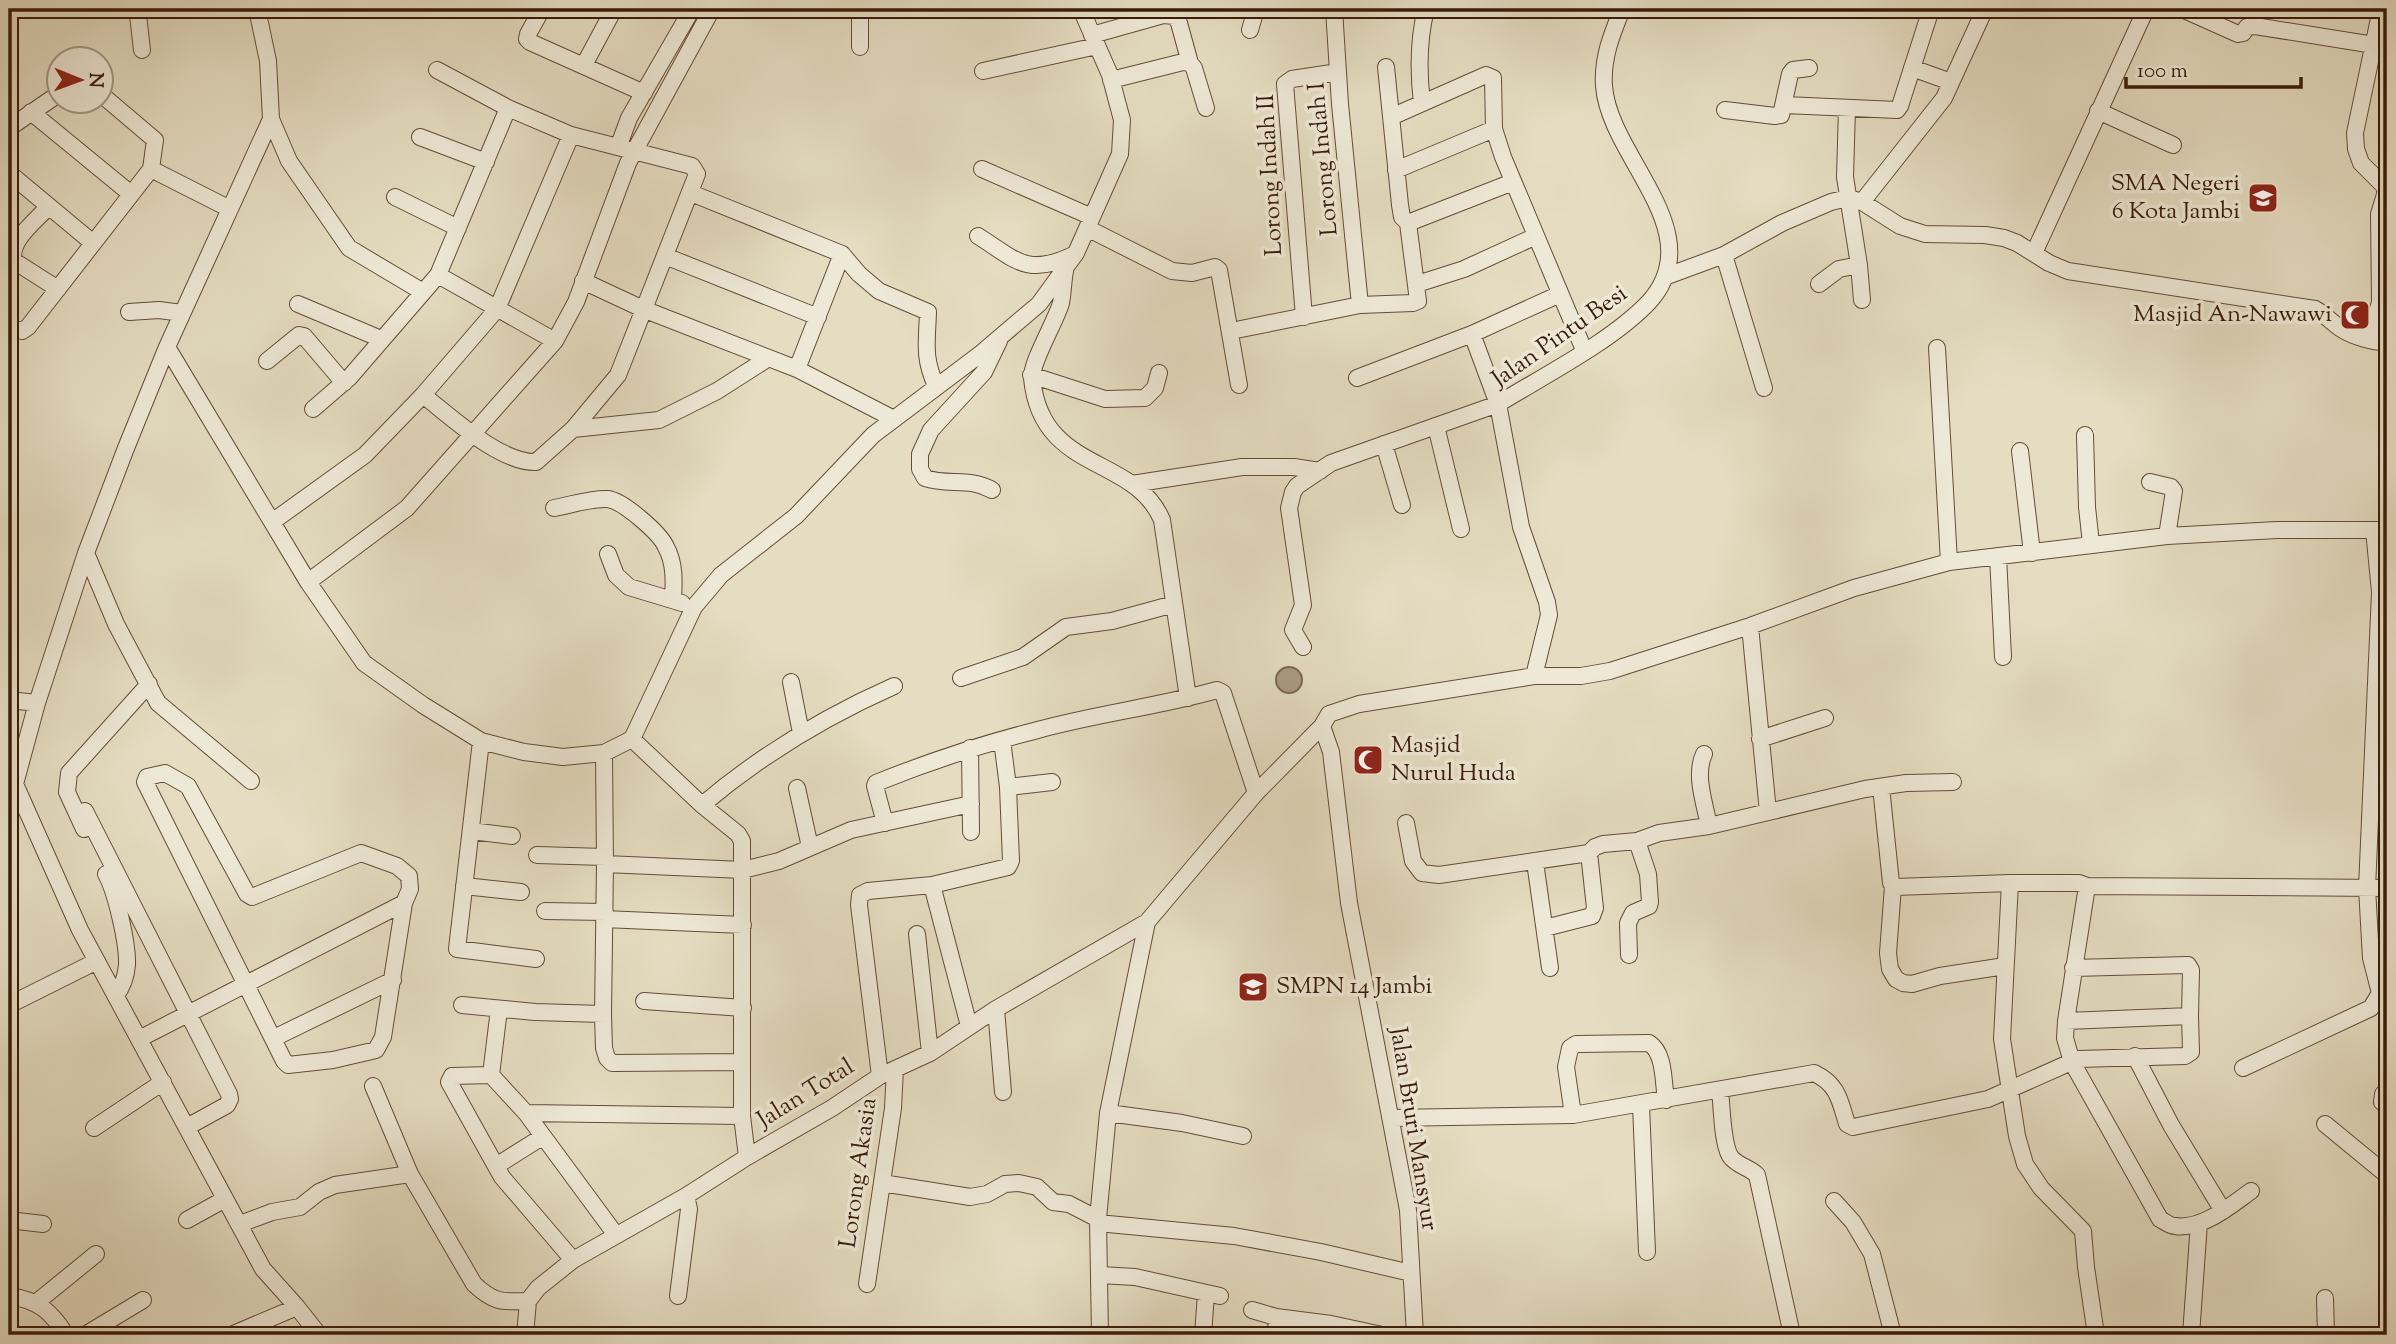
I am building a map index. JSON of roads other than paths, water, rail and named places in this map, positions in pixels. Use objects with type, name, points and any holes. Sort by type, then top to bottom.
[{"type":"street","points":[[141,9],[138,15],[142,50]]},
{"type":"street","points":[[257,9],[268,61],[271,119],[289,162],[349,248],[422,292]]},
{"type":"street","points":[[541,9],[528,34],[530,42],[643,93]]},
{"type":"street","points":[[584,65],[614,9]]},
{"type":"street","points":[[619,145],[629,118],[692,9]]},
{"type":"street","points":[[307,582],[407,508],[555,341],[576,302],[628,163],[712,9]]},
{"type":"street","points":[[860,9],[860,47]]},
{"type":"street","points":[[167,347],[307,582],[364,663],[423,705],[481,741],[524,752],[563,757],[604,753],[632,739],[694,607],[721,575],[796,516],[873,435],[1002,336],[1039,304],[1076,253],[1119,154],[1122,120],[1111,80],[1081,9]]},
{"type":"street","points":[[1250,30],[1256,9]]},
{"type":"street","name":"Lorong Indah I","points":[[1334,9],[1360,305]]},
{"type":"street","points":[[1422,103],[1418,62],[1420,31],[1426,9]]},
{"type":"street","points":[[1622,9],[1605,57],[1604,87],[1610,113],[1657,204],[1666,230],[1670,253],[1667,276],[1724,255],[1782,223],[1831,202],[1855,200],[1900,226],[1925,234],[2004,238],[2068,271],[2315,309],[2327,315],[2345,331],[2387,343]]},
{"type":"street","points":[[1785,106],[1897,110],[1931,9]]},
{"type":"street","points":[[2034,253],[2146,9]]},
{"type":"street","points":[[2182,9],[2238,34],[2243,33],[2247,27],[2255,26],[2374,45]]},
{"type":"street","points":[[2370,340],[2380,302],[2379,214],[2386,191],[2361,163],[2356,149],[2355,133],[2381,9]]},
{"type":"street","points":[[1855,200],[1944,98],[1984,11]]},
{"type":"street","points":[[983,71],[1095,41],[1163,15],[1175,16],[1206,108]]},
{"type":"street","points":[[1111,80],[1183,62],[1190,63]]},
{"type":"street","points":[[1231,331],[1360,305],[1416,303],[1417,284],[1408,223],[1402,217],[1396,170],[1387,67]]},
{"type":"street","points":[[1725,110],[1775,116],[1781,114],[1793,70],[1809,68]]},
{"type":"street","points":[[1912,68],[1951,82]]},
{"type":"street","points":[[423,395],[472,435],[516,460],[536,462],[573,429],[618,376],[697,174],[692,166],[619,145],[571,135],[508,108],[437,71]]},
{"type":"street","name":"Lorong Indah II","points":[[1304,317],[1285,85],[1292,79],[1338,72]]},
{"type":"street","points":[[1391,117],[1490,75],[1493,78],[1494,129],[1513,183],[1584,350]]},
{"type":"street","points":[[9,128],[46,102]]},
{"type":"street","points":[[9,327],[22,331],[28,327],[151,169],[155,140],[116,107]]},
{"type":"street","points":[[313,409],[344,383],[438,275],[508,108]]},
{"type":"street","points":[[1847,108],[1845,152],[1855,200],[1862,300]]},
{"type":"street","points":[[2098,111],[2173,145]]},
{"type":"street","points":[[31,112],[131,194]]},
{"type":"street","points":[[271,119],[167,347],[86,553],[12,785],[80,930],[262,1269],[297,1307],[318,1335]]},
{"type":"street","points":[[1396,170],[1494,129]]},
{"type":"street","points":[[272,522],[365,454],[423,395],[497,309],[571,135]]},
{"type":"street","points":[[420,137],[486,162]]},
{"type":"street","points":[[151,169],[230,209]]},
{"type":"street","points":[[982,169],[1090,223],[1172,271],[1192,273],[1215,267],[1219,270],[1238,385]]},
{"type":"street","points":[[9,173],[93,243]]},
{"type":"street","points":[[1408,223],[1513,183]]},
{"type":"street","points":[[691,193],[842,254],[859,274],[879,290],[929,312],[926,357],[927,367],[936,386]]},
{"type":"street","points":[[395,197],[458,228]]},
{"type":"street","points":[[49,206],[11,252],[14,261],[58,289]]},
{"type":"street","points":[[978,236],[1023,265],[1039,267],[1056,263],[1076,253]]},
{"type":"street","points":[[1417,284],[1464,270],[1536,236]]},
{"type":"street","points":[[797,369],[842,254]]},
{"type":"street","points":[[1724,255],[1764,388]]},
{"type":"street","points":[[665,256],[818,317]]},
{"type":"street","points":[[1819,284],[1839,269],[1859,265]]},
{"type":"street","points":[[1065,269],[1060,303],[1031,375],[1042,417],[1057,438],[1094,464],[1132,484],[1155,504],[1162,520],[1188,698]]},
{"type":"street","points":[[438,275],[555,341]]},
{"type":"street","name":"Jalan Pintu Besi","points":[[1534,676],[1549,615],[1521,527],[1498,404],[1618,329],[1649,301],[1667,276]]},
{"type":"street","points":[[583,281],[643,309],[797,369],[894,419]]},
{"type":"street","points":[[1357,378],[1472,334],[1560,294]]},
{"type":"street","points":[[298,304],[381,339]]},
{"type":"street","points":[[129,312],[159,310],[182,313]]},
{"type":"street","points":[[1303,647],[1293,630],[1303,605],[1289,508],[1293,492],[1297,486],[1343,458],[1498,404],[1472,334]]},
{"type":"street","points":[[267,361],[299,335],[304,336],[344,383]]},
{"type":"street","points":[[992,489],[980,482],[937,482],[925,478],[920,469],[920,454],[932,430],[984,372],[1002,336]]},
{"type":"street","points":[[1937,348],[1949,562]]},
{"type":"street","points":[[573,429],[659,421],[717,391],[767,359]]},
{"type":"street","points":[[1031,375],[1105,399],[1127,400],[1145,398],[1155,388],[1159,373]]},
{"type":"street","points":[[1436,426],[1461,529]]},
{"type":"street","points":[[2085,435],[2091,544]]},
{"type":"street","points":[[1384,444],[1402,505]]},
{"type":"street","points":[[2020,451],[2032,553]]},
{"type":"street","points":[[1132,484],[1242,467],[1294,467],[1320,471]]},
{"type":"street","points":[[2150,482],[2171,487],[2174,491],[2167,536]]},
{"type":"street","points":[[554,508],[611,499],[635,514],[666,545],[674,575],[673,600]]},
{"type":"street","points":[[1100,1335],[1098,1221],[1108,1113],[1147,922],[1256,793],[1322,726],[1329,714],[1359,704],[1534,676],[1581,676],[1610,671],[1751,626],[1854,588],[1949,562],[2167,536],[2277,530],[2381,530],[2367,888],[2371,958],[2380,993],[2371,1008],[2243,1068]]},
{"type":"street","points":[[86,553],[134,662],[158,703],[251,781]]},
{"type":"street","points":[[608,554],[617,575],[629,587],[694,607]]},
{"type":"street","points":[[1998,556],[2003,657]]},
{"type":"street","points":[[961,678],[1023,657],[1066,627],[1112,621],[1174,604]]},
{"type":"street","points":[[1751,626],[1768,812]]},
{"type":"street","points":[[791,682],[801,733]]},
{"type":"street","points":[[116,995],[123,986],[127,963],[115,896],[74,810],[66,781],[72,768],[149,684]]},
{"type":"street","points":[[702,805],[734,778],[801,733],[894,686]]},
{"type":"street","points":[[885,823],[874,786],[876,783],[970,748],[1035,730],[1217,690],[1223,692],[1256,793]]},
{"type":"street","points":[[9,700],[37,703]]},
{"type":"street","points":[[1760,739],[1825,718]]},
{"type":"street","name":"Jalan Bruri Mansyur","points":[[1322,726],[1331,752],[1349,903],[1408,1210],[1415,1335]]},
{"type":"street","points":[[632,739],[702,805],[738,834],[742,841],[742,1116],[747,1157]]},
{"type":"street","points":[[969,1026],[932,885],[1007,867],[1011,861],[1008,787],[1002,740]]},
{"type":"street","points":[[481,741],[457,949],[536,958]]},
{"type":"street","points":[[970,748],[971,832]]},
{"type":"street","points":[[604,753],[603,1014],[607,1058],[612,1063],[742,1062]]},
{"type":"street","points":[[1704,754],[1699,764],[1709,826]]},
{"type":"street","points":[[164,773],[188,786],[247,894],[252,897],[361,853],[397,866],[409,876],[410,889],[404,903],[393,980],[383,1037],[376,1050],[333,1060],[288,1065],[145,782],[146,777],[164,773]]},
{"type":"street","points":[[1008,787],[1052,782]]},
{"type":"street","points":[[1406,823],[1413,861],[1422,873],[1439,875],[1589,853],[1603,844],[1637,841],[1881,787],[1906,783],[1953,782]]},
{"type":"street","points":[[1881,787],[1893,886],[1888,953],[1890,969],[1896,979],[1912,984],[1940,976],[2005,966]]},
{"type":"street","points":[[797,788],[810,847]]},
{"type":"street","points":[[537,855],[743,870],[779,861],[851,830],[971,804]]},
{"type":"street","points":[[85,811],[230,1099],[227,1105],[187,1128]]},
{"type":"street","points":[[471,831],[512,836]]},
{"type":"street","points":[[1629,955],[1628,923],[1633,913],[1648,906],[1650,902],[1648,874],[1637,841]]},
{"type":"street","points":[[1545,928],[1592,916],[1595,908],[1589,853]]},
{"type":"street","points":[[1535,862],[1550,968]]},
{"type":"street","points":[[2010,883],[2002,1039],[2009,1091],[2025,1164],[2041,1188],[2083,1231],[2096,1335]]},
{"type":"street","points":[[1893,886],[2079,883],[2087,886],[2387,888]]},
{"type":"street","name":"Lorong Akasia","points":[[867,1284],[893,1108],[859,905],[860,895],[868,891],[932,885]]},
{"type":"street","points":[[464,886],[521,892]]},
{"type":"street","points":[[2087,886],[2066,1021],[2066,1038],[2072,1062],[2160,1219],[2175,1226],[2199,1223],[2223,1211],[2251,1191]]},
{"type":"street","points":[[139,1038],[404,903]]},
{"type":"street","points":[[545,911],[743,925]]},
{"type":"street","name":"Jalan Total","points":[[528,1301],[538,1288],[573,1260],[686,1196],[887,1072],[930,1053],[996,1009],[1147,922]]},
{"type":"street","points":[[917,934],[930,1053]]},
{"type":"street","points":[[9,1005],[97,961]]},
{"type":"street","points":[[1392,1118],[1573,1115],[1814,1073],[1828,1079],[1837,1093],[1847,1124],[1853,1127],[1975,1103],[2009,1091],[2072,1062],[2092,1058],[2188,1055],[2191,1052],[2191,970],[2188,965],[2073,968]]},
{"type":"street","points":[[274,1038],[393,980]]},
{"type":"street","points":[[645,1001],[743,1008]]},
{"type":"street","points":[[462,1005],[535,1012],[603,1014]]},
{"type":"street","points":[[499,1009],[491,1074],[526,1113],[616,1235]]},
{"type":"street","points":[[996,1009],[1003,1092]]},
{"type":"street","points":[[2066,1021],[2190,1016]]},
{"type":"street","points":[[1573,1115],[1566,1067],[1570,1048],[1576,1044],[1648,1042],[1656,1047],[1659,1054],[1666,1100]]},
{"type":"street","points":[[2135,1056],[2171,1125],[2223,1211]]},
{"type":"street","points":[[491,1074],[452,1076],[449,1082],[502,1177],[573,1260]]},
{"type":"street","points":[[94,1128],[163,1082]]},
{"type":"street","points":[[373,1086],[410,1174],[474,1284],[489,1298],[504,1302],[528,1301],[525,1335]]},
{"type":"street","points":[[1720,1090],[1727,1147],[1731,1158],[1757,1175],[1792,1335]]},
{"type":"street","points":[[2387,1090],[2382,1097],[2382,1102],[2387,1106]]},
{"type":"street","points":[[1641,1105],[1647,1252]]},
{"type":"street","points":[[526,1113],[742,1116]]},
{"type":"street","points":[[1108,1113],[1182,1123],[1243,1136]]},
{"type":"street","points":[[2325,1124],[2387,1175]]},
{"type":"street","points":[[496,1167],[542,1137]]},
{"type":"street","points":[[240,1224],[272,1212],[300,1207],[319,1192],[335,1185],[410,1174]]},
{"type":"street","points":[[882,1183],[970,1197],[987,1194],[1005,1184],[1037,1186],[1053,1202],[1069,1204],[1098,1221],[1234,1236],[1321,1252],[1411,1273]]},
{"type":"street","points":[[678,1296],[689,1209],[686,1196]]},
{"type":"street","points":[[187,1220],[225,1199]]},
{"type":"street","points":[[1834,1201],[1853,1222],[1872,1254],[1893,1335]]},
{"type":"street","points":[[9,1220],[43,1224]]},
{"type":"street","points":[[2192,1335],[2199,1223]]},
{"type":"street","points":[[37,1303],[96,1254]]},
{"type":"street","points":[[1100,1275],[1135,1277],[1213,1295],[1203,1335]]},
{"type":"street","points":[[9,1296],[37,1303],[57,1320],[66,1335]]},
{"type":"street","points":[[2325,1298],[2326,1335]]},
{"type":"street","points":[[85,1335],[143,1300]]},
{"type":"street","points":[[231,1335],[297,1307]]},
{"type":"street","points":[[1252,1311],[1331,1330],[1382,1335]]},
{"type":"street","points":[[1276,1317],[1277,1335]]},
{"type":"place","name":"SMA Negeri 6 Kota Jambi","points":[[2263,198]]},
{"type":"place","name":"Masjid An-Nawawi","points":[[2355,315]]},
{"type":"place","name":"Masjid Nurul Huda","points":[[1368,760]]},
{"type":"place","name":"SMPN 14 Jambi","points":[[1253,987]]}]
